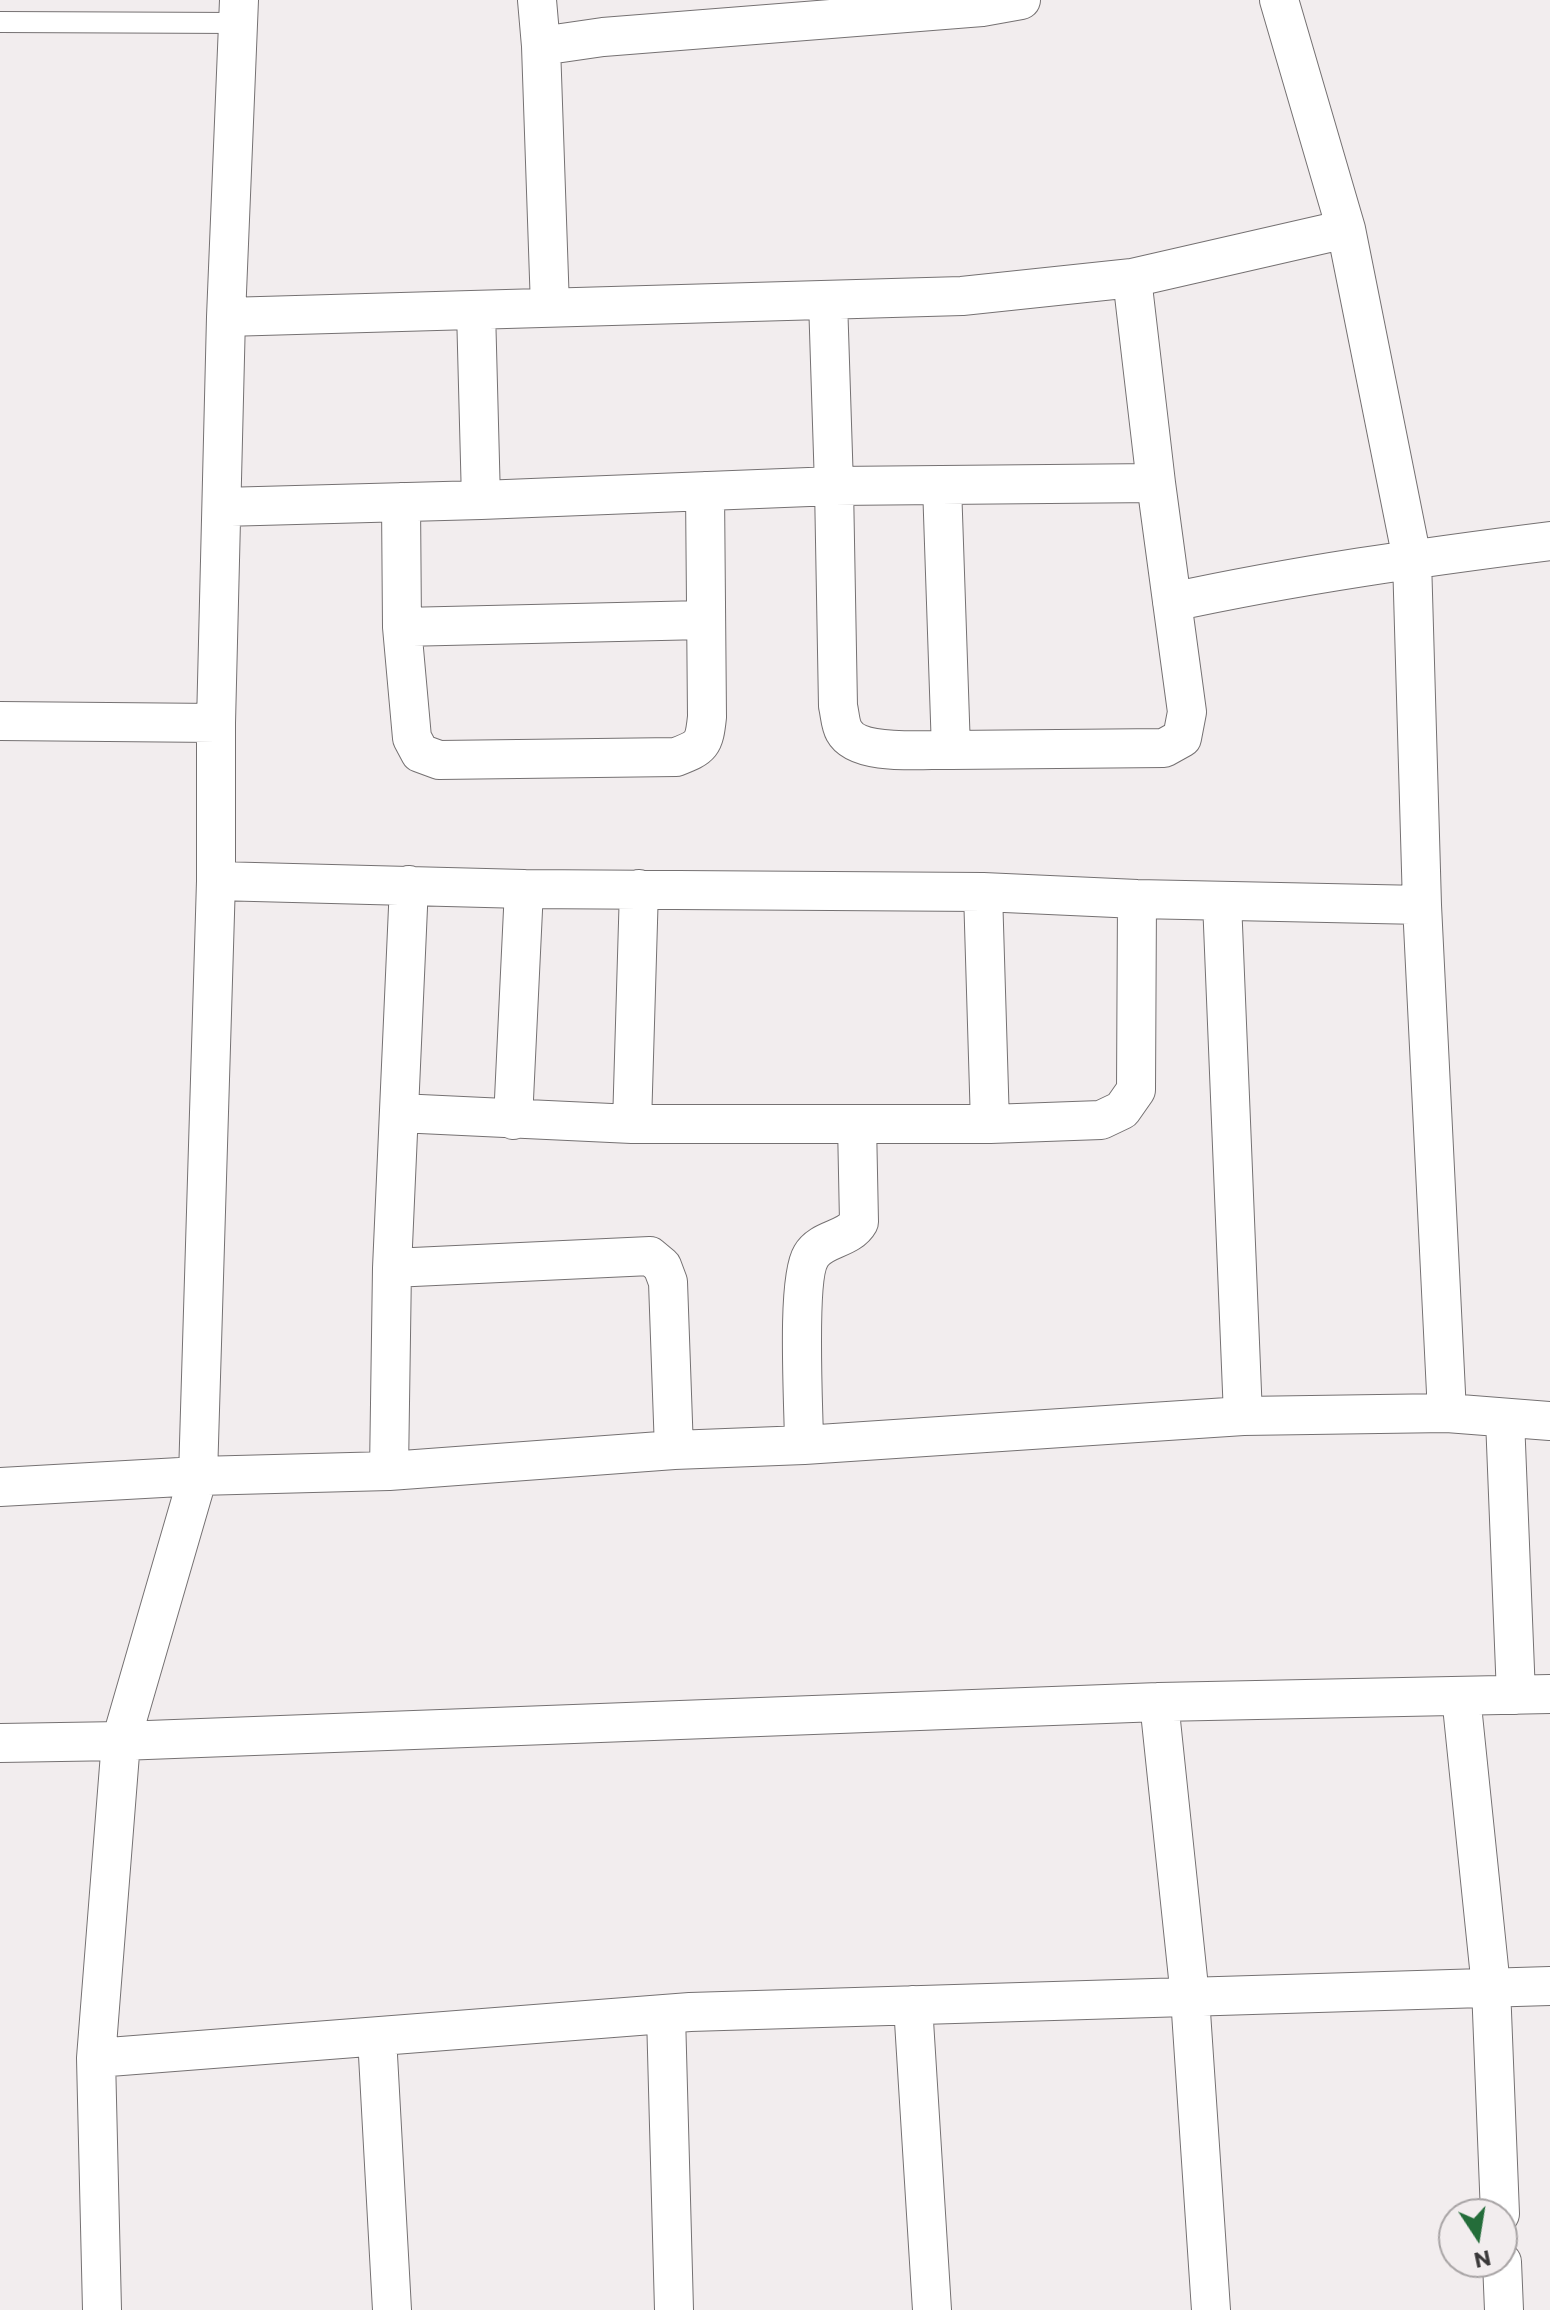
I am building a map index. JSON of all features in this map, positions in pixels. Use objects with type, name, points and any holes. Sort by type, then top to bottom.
[{"type":"street","points":[[537,0],[550,307]]},
{"type":"street","points":[[541,46],[603,37],[1021,0]]},
{"type":"street","points":[[1279,0],[1346,229],[1412,559],[1422,905],[1447,1413]]},
{"type":"street","points":[[102,2310],[96,2058],[121,1741],[198,1476],[216,881],[216,723],[226,317],[238,11]]},
{"type":"street","points":[[226,317],[962,296],[1132,278],[1346,229]]},
{"type":"street","points":[[828,300],[838,706],[844,732],[858,744],[877,749],[1164,748],[1182,738],[1187,712],[1132,278]]},
{"type":"street","points":[[476,310],[481,500]]},
{"type":"street","points":[[222,507],[834,486],[1156,483]]},
{"type":"street","points":[[942,485],[951,750]]},
{"type":"street","points":[[401,502],[402,627],[412,738],[420,753],[439,760],[676,757],[696,750],[704,740],[707,717],[705,491]]},
{"type":"street","points":[[1172,602],[1247,586],[1412,559],[1550,541]]},
{"type":"street","points":[[402,627],[704,620]]},
{"type":"street","points":[[0,721],[216,723]]},
{"type":"street","points":[[216,881],[524,889],[983,892],[1137,899],[1422,905]]},
{"type":"street","points":[[389,1471],[392,1268],[409,885]]},
{"type":"street","points":[[513,1120],[524,889]]},
{"type":"street","points":[[632,1124],[639,889]]},
{"type":"street","points":[[983,892],[990,1124]]},
{"type":"street","points":[[399,1113],[632,1124],[990,1124],[1101,1120],[1122,1110],[1136,1090],[1137,899]]},
{"type":"street","points":[[1222,901],[1243,1416]]},
{"type":"street","points":[[804,1445],[803,1289],[806,1263],[813,1251],[855,1230],[859,1222],[857,1124]]},
{"type":"street","points":[[392,1268],[650,1256],[662,1266],[668,1282],[674,1450]]},
{"type":"street","points":[[0,1487],[198,1476],[389,1471],[674,1450],[804,1445],[1243,1416],[1447,1413],[1550,1421]]},
{"type":"street","points":[[0,1743],[1159,1702],[1533,1694],[1505,1419]]},
{"type":"street","points":[[1461,1696],[1491,1987],[1499,2198]]},
{"type":"street","points":[[1159,1702],[1190,1997],[1211,2310]]},
{"type":"street","points":[[96,2058],[666,2015],[1550,1986]]},
{"type":"street","points":[[913,2005],[932,2310]]},
{"type":"street","points":[[666,2015],[674,2310]]},
{"type":"street","points":[[377,2037],[392,2310]]},
{"type":"street","points":[[1503,2278],[1504,2310]]},
{"type":"lane","points":[[0,22],[238,11]]}]
